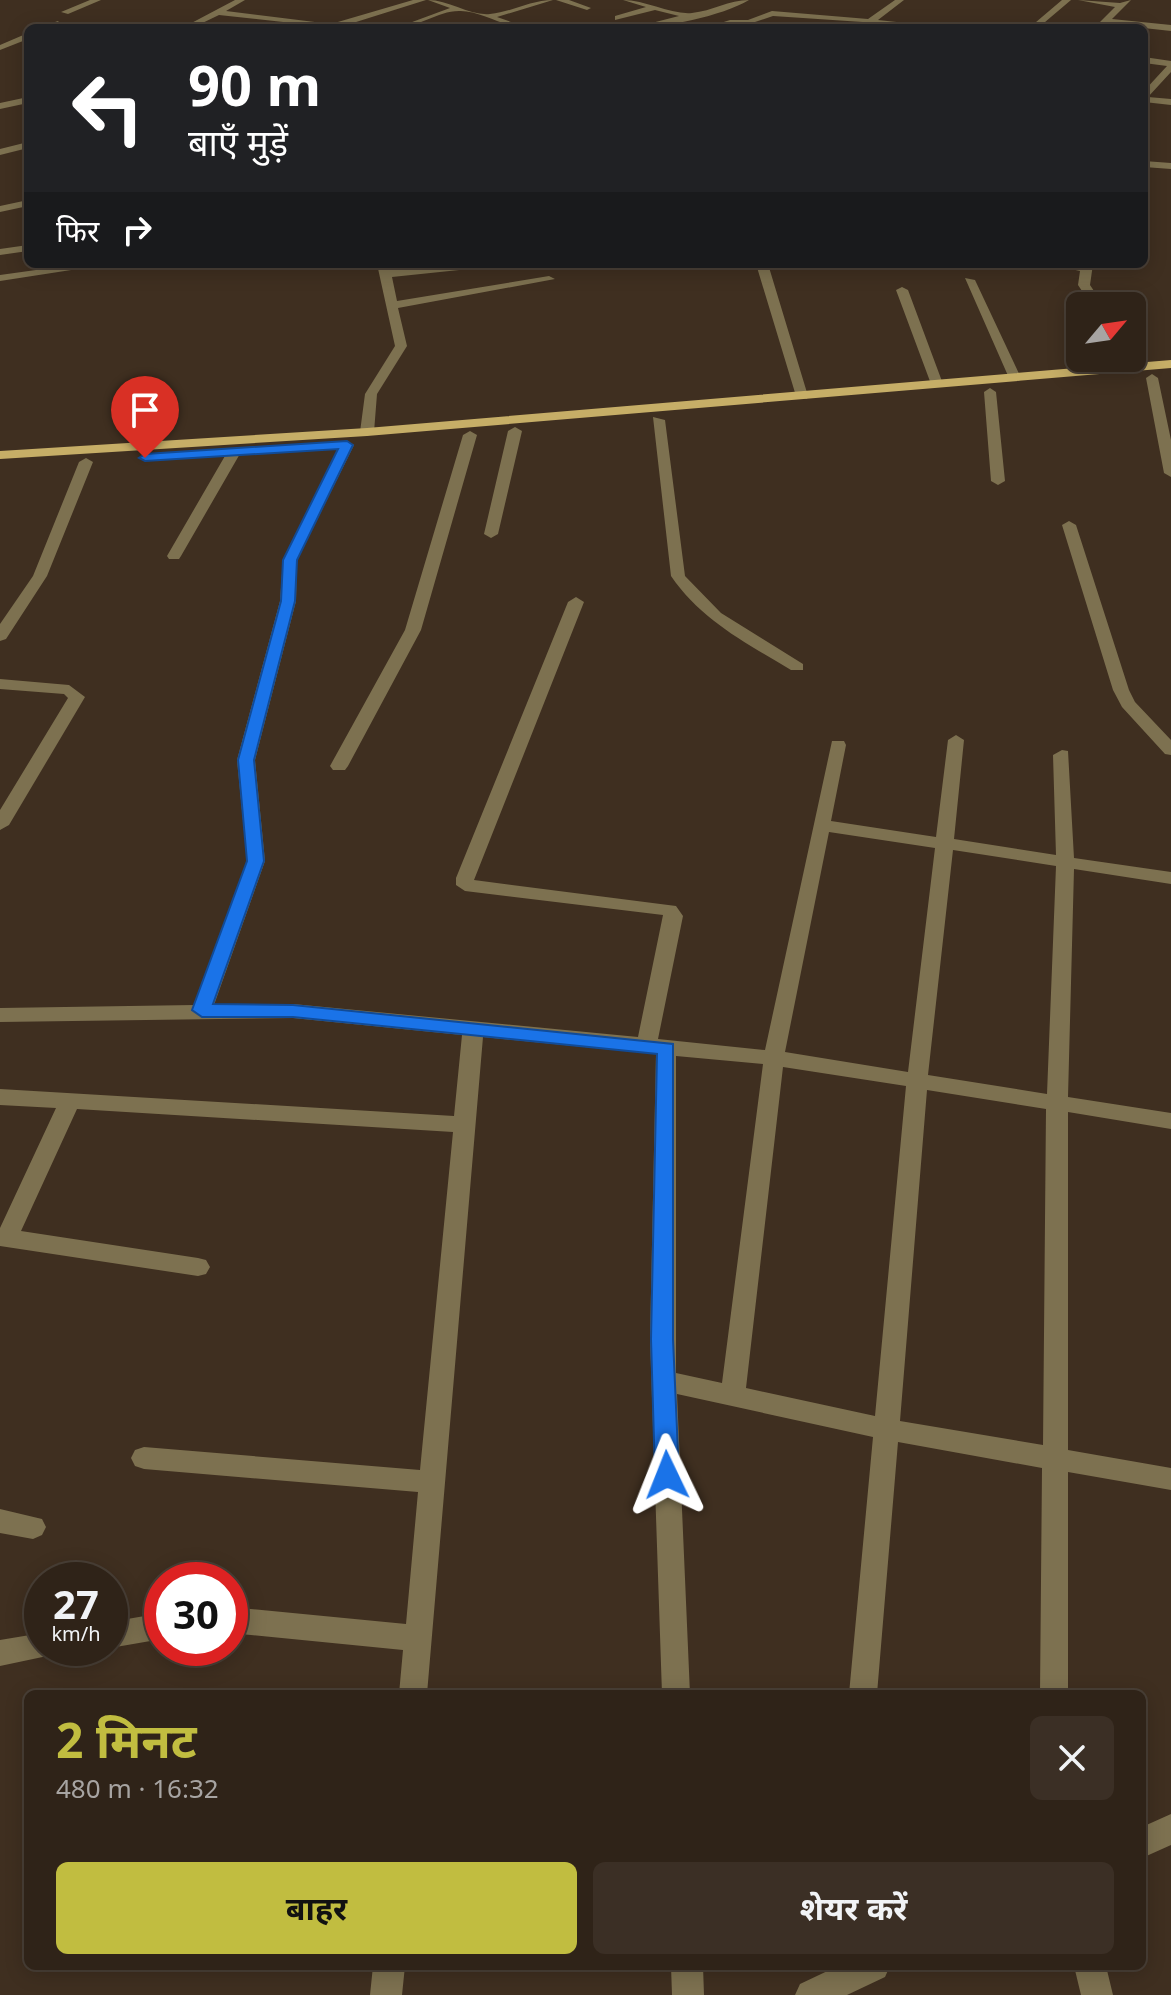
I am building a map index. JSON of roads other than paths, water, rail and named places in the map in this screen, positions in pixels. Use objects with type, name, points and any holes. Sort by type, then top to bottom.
[{"type":"main road","points":[[1146,363],[1171,364]]},
{"type":"main road","points":[[0,455],[367,432],[1066,372]]},
{"type":"main road","points":[[0,468],[347,445],[1171,377]]},
{"type":"street","points":[[65,12],[97,0]]},
{"type":"street","points":[[343,24],[422,0]]},
{"type":"street","points":[[432,0],[511,24]]},
{"type":"street","points":[[488,17],[549,0]]},
{"type":"street","points":[[560,0],[587,8]]},
{"type":"street","points":[[627,0],[691,16]]},
{"type":"street","points":[[618,18],[663,0]]},
{"type":"street","points":[[654,24],[745,0]]},
{"type":"street","points":[[870,21],[900,0]]},
{"type":"street","points":[[1038,24],[1067,0]]},
{"type":"street","points":[[1082,0],[1123,2]]},
{"type":"street","points":[[221,2],[238,2]]},
{"type":"street","points":[[194,24],[238,2]]},
{"type":"street","points":[[1102,24],[1123,2]]},
{"type":"street","points":[[412,24],[459,8]]},
{"type":"street","points":[[218,12],[295,24]]},
{"type":"street","points":[[823,12],[824,24]]},
{"type":"street","points":[[738,24],[753,22],[772,13],[823,12],[899,24]]},
{"type":"street","points":[[426,19],[437,24]]},
{"type":"street","points":[[1148,27],[1171,28]]},
{"type":"street","points":[[4,49],[24,38]]},
{"type":"street","points":[[1148,61],[1171,65],[1148,93]]},
{"type":"street","points":[[1148,99],[1171,102]]},
{"type":"street","points":[[0,106],[24,101]]},
{"type":"street","points":[[0,152],[24,146]]},
{"type":"street","points":[[1148,164],[1171,166]]},
{"type":"street","points":[[0,209],[24,205]]},
{"type":"street","points":[[0,252],[24,249]]},
{"type":"street","points":[[0,278],[74,268]]},
{"type":"street","points":[[367,432],[371,394],[401,346],[385,269],[406,268]]},
{"type":"street","points":[[763,268],[802,396]]},
{"type":"street","points":[[1087,268],[1084,285],[1089,292]]},
{"type":"street","points":[[394,305],[549,279]]},
{"type":"street","points":[[969,280],[1015,378]]},
{"type":"street","points":[[902,290],[937,384]]},
{"type":"street","points":[[1152,378],[1171,473]]},
{"type":"street","points":[[990,392],[998,481]]},
{"type":"street","points":[[658,420],[678,576],[687,591],[705,608],[797,667]]},
{"type":"street","points":[[491,534],[515,431]]},
{"type":"street","points":[[339,766],[413,630],[470,435]]},
{"type":"street","points":[[202,1010],[256,861],[246,760],[288,601],[290,560],[347,445]]},
{"type":"street","points":[[174,556],[234,452]]},
{"type":"street","points":[[0,636],[40,576],[86,462]]},
{"type":"street","points":[[1069,525],[1121,690],[1128,704],[1171,750]]},
{"type":"street","points":[[576,602],[465,878],[465,885],[669,910],[673,916],[656,1048],[663,1381],[676,1690]]},
{"type":"street","points":[[0,684],[69,690],[77,697],[0,825]]},
{"type":"street","points":[[863,1690],[917,1083],[956,740]]},
{"type":"street","points":[[733,1396],[774,1058],[838,745]]},
{"type":"street","points":[[1054,1690],[1057,1103],[1065,863],[1062,755]]},
{"type":"street","points":[[822,825],[1171,878]]},
{"type":"street","points":[[0,1015],[264,1009],[774,1058],[1171,1121]]},
{"type":"street","points":[[413,1690],[473,1029]]},
{"type":"street","points":[[0,1097],[465,1125]]},
{"type":"street","points":[[70,1101],[3,1237],[198,1267]]},
{"type":"street","points":[[663,1381],[886,1429],[1171,1479]]},
{"type":"street","points":[[144,1458],[432,1482]]},
{"type":"street","points":[[0,1521],[33,1527]]},
{"type":"street","points":[[248,1622],[418,1638]]},
{"type":"street","points":[[0,1653],[24,1649]]},
{"type":"street","points":[[1146,1841],[1171,1829]]},
{"type":"street","points":[[386,1995],[389,1970]]},
{"type":"street","points":[[687,1970],[688,1995]]},
{"type":"street","points":[[830,1981],[862,1970]]},
{"type":"street","points":[[1091,1970],[1097,1995]]}]
